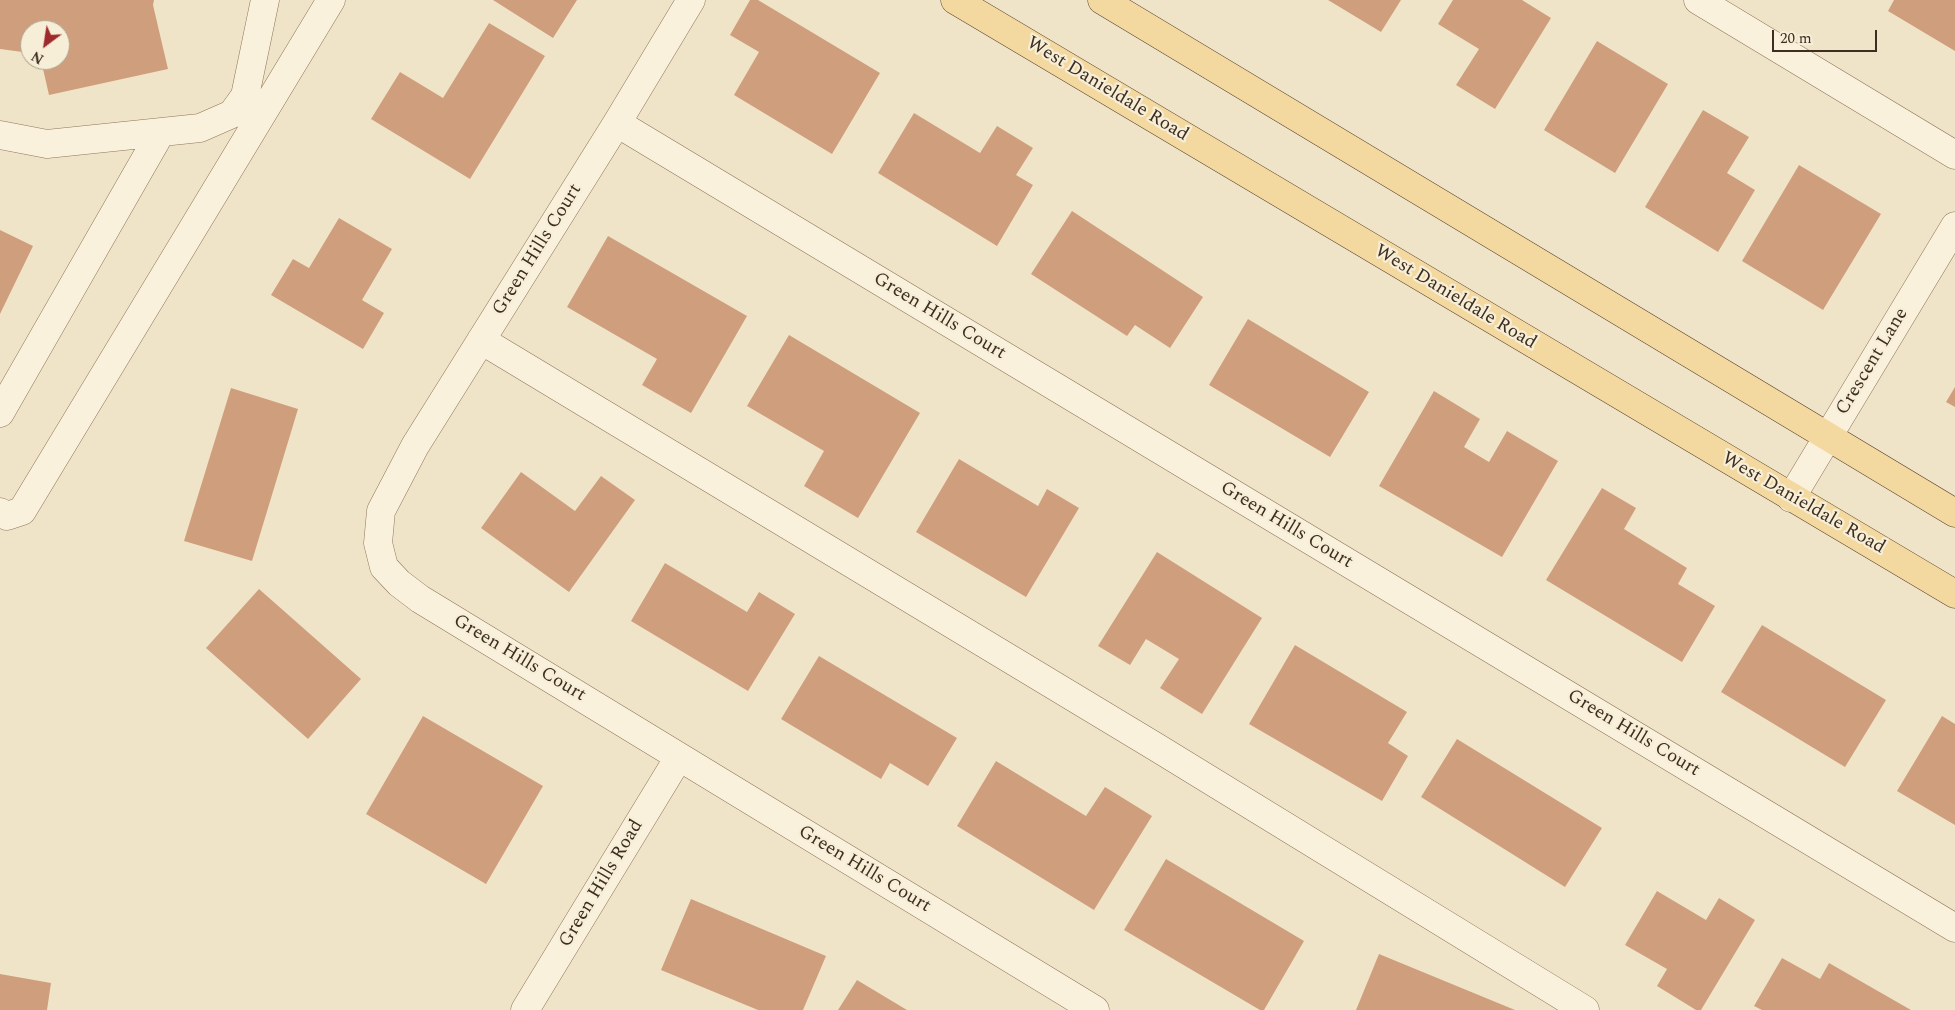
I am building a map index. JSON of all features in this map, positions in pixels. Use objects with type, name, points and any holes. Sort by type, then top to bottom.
[{"type":"main road","name":"West Danieldale Road","points":[[955,0],[1955,594]]},
{"type":"main road","points":[[1102,0],[1955,513]]},
{"type":"street","points":[[256,102],[265,0]]},
{"type":"street","points":[[0,512],[7,516],[22,511],[256,102],[331,0]]},
{"type":"street","name":"Green Hills Court","points":[[691,0],[617,123],[415,446],[381,511],[378,543],[384,566],[399,583],[420,599],[1095,1010]]},
{"type":"street","points":[[1698,0],[1955,155]]},
{"type":"street","points":[[0,136],[47,144],[200,128],[256,102]]},
{"type":"street","name":"Green Hills Court","points":[[617,123],[1955,928]]},
{"type":"street","points":[[0,413],[161,132]]},
{"type":"street","name":"Crescent Lane","points":[[1792,498],[1955,226]]},
{"type":"street","points":[[481,340],[1156,747],[1585,1010]]},
{"type":"street","name":"Green Hills Road","points":[[525,1010],[679,757]]},
{"type":"building","points":[[0,0],[154,0],[153,5],[168,69],[49,95],[43,70],[70,70],[70,20],[20,20],[20,52],[0,49]]},
{"type":"building","points":[[493,0],[577,0],[553,38]]},
{"type":"building","points":[[750,0],[758,0],[880,73],[832,154],[734,95],[759,52],[730,35]]},
{"type":"building","points":[[1328,0],[1401,0],[1381,32]]},
{"type":"building","points":[[1453,0],[1522,0],[1551,18],[1495,109],[1456,85],[1479,49],[1438,24]]},
{"type":"building","points":[[1894,0],[1955,0],[1955,51],[1888,11]]},
{"type":"building","points":[[489,23],[545,56],[470,179],[371,119],[400,72],[443,98]]},
{"type":"building","points":[[1597,41],[1668,84],[1615,173],[1544,130]]},
{"type":"building","points":[[1703,110],[1749,137],[1727,173],[1755,190],[1718,252],[1645,207]]},
{"type":"building","points":[[914,113],[980,153],[997,126],[1033,148],[1016,175],[1033,185],[997,246],[878,173]]},
{"type":"building","points":[[1799,165],[1881,214],[1823,310],[1742,261]]},
{"type":"building","points":[[1072,211],[1203,297],[1170,348],[1135,325],[1127,336],[1031,274]]},
{"type":"building","points":[[339,218],[392,249],[362,300],[384,313],[363,349],[271,295],[293,259],[309,268]]},
{"type":"building","points":[[0,230],[33,246],[0,314]]},
{"type":"building","points":[[608,236],[747,316],[691,413],[642,385],[657,359],[567,307]]},
{"type":"building","points":[[1248,319],[1369,392],[1330,457],[1209,385]]},
{"type":"building","points":[[789,335],[920,413],[858,518],[804,486],[824,451],[747,406]]},
{"type":"building","points":[[1955,387],[1955,407],[1946,402]]},
{"type":"building","points":[[231,388],[298,409],[252,561],[184,541]]},
{"type":"building","points":[[1434,391],[1480,419],[1464,447],[1489,462],[1507,431],[1558,461],[1502,557],[1379,486]]},
{"type":"building","points":[[959,459],[1038,506],[1047,489],[1079,508],[1026,597],[916,532]]},
{"type":"building","points":[[521,472],[575,511],[601,476],[635,500],[569,592],[481,528]]},
{"type":"building","points":[[1602,488],[1636,508],[1624,529],[1687,568],[1678,584],[1715,606],[1682,662],[1546,580]]},
{"type":"building","points":[[1157,552],[1262,618],[1202,714],[1160,688],[1179,659],[1146,639],[1130,665],[1098,646]]},
{"type":"building","points":[[665,563],[747,612],[759,592],[795,614],[748,691],[631,621]]},
{"type":"building","points":[[259,589],[361,679],[308,739],[206,648]]},
{"type":"building","points":[[1762,625],[1886,700],[1845,767],[1721,692]]},
{"type":"building","points":[[1295,645],[1407,712],[1388,743],[1408,756],[1382,801],[1249,724]]},
{"type":"building","points":[[819,656],[957,738],[928,786],[890,763],[881,779],[781,719]]},
{"type":"building","points":[[423,716],[543,786],[486,884],[366,814]]},
{"type":"building","points":[[1942,716],[1955,724],[1955,825],[1897,791]]},
{"type":"building","points":[[1457,739],[1602,828],[1565,887],[1421,797]]},
{"type":"building","points":[[996,761],[1086,816],[1105,787],[1152,816],[1094,910],[957,826]]},
{"type":"building","points":[[1166,859],[1304,941],[1264,1010],[1260,1010],[1124,930]]},
{"type":"building","points":[[1657,891],[1706,920],[1719,898],[1755,920],[1701,1010],[1696,1010],[1657,986],[1667,969],[1625,945]]},
{"type":"building","points":[[691,899],[826,956],[803,1010],[758,1010],[661,970]]},
{"type":"building","points":[[1379,954],[1515,1010],[1356,1010]]},
{"type":"building","points":[[1782,958],[1820,979],[1829,963],[1911,1010],[1762,1010],[1754,1006]]},
{"type":"building","points":[[0,974],[51,983],[47,1010],[0,1010]]},
{"type":"building","points":[[857,980],[907,1010],[838,1010]]}]
